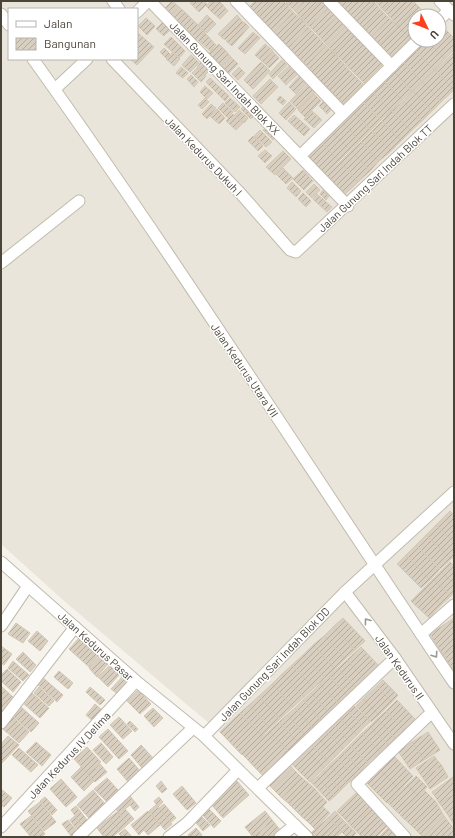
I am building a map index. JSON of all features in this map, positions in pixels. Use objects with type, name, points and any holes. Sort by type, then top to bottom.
[{"type":"street","points":[[138,11],[149,1]]},
{"type":"street","name":"Jalan Gunung Sari Indah Blok XX","points":[[149,1],[348,206]]},
{"type":"street","points":[[236,1],[343,113]]},
{"type":"street","points":[[329,1],[392,66]]},
{"type":"street","points":[[440,1],[451,13]]},
{"type":"street","points":[[1,14],[8,24]]},
{"type":"street","points":[[300,156],[410,48]]},
{"type":"street","name":"Jalan Kedurus Utara VII","points":[[34,60],[129,195],[454,683]]},
{"type":"street","points":[[55,89],[87,60]]},
{"type":"street","name":"Jalan Kedurus Dukuh I","points":[[113,60],[241,194],[290,250],[296,252]]},
{"type":"street","name":"Jalan Gunung Sari Indah Blok TT","points":[[296,252],[348,206],[454,104]]},
{"type":"street","points":[[1,264],[79,201]]},
{"type":"street","name":"Jalan Gunung Sari Indah Blok DD","points":[[204,736],[345,592],[454,492]]},
{"type":"street","name":"Jalan Kedurus Pasar","points":[[1,562],[136,681],[193,728]]},
{"type":"street","points":[[1,626],[28,586]]},
{"type":"street","name":"Jalan Kedurus II","points":[[345,592],[395,658],[454,744]]},
{"type":"street","points":[[421,634],[454,605]]},
{"type":"street","points":[[1,723],[75,627]]},
{"type":"street","points":[[258,788],[395,658]]},
{"type":"street","name":"Jalan Kedurus IV Delima","points":[[1,827],[136,681]]},
{"type":"street","points":[[405,837],[357,786],[358,782],[432,712]]},
{"type":"street","points":[[78,837],[193,728],[204,736],[307,837]]},
{"type":"street","points":[[169,837],[187,823],[238,770]]},
{"type":"street","points":[[280,837],[295,824]]},
{"type":"shaded area","points":[[1,1],[454,1],[454,837],[325,837],[223,735],[63,600],[1,544]]},
{"type":"building","points":[[172,1],[179,7],[171,15],[165,8]]},
{"type":"building","points":[[193,1],[204,1],[207,4],[199,12],[190,3]]},
{"type":"building","points":[[211,1],[219,1],[221,3],[212,12],[206,6]]},
{"type":"building","points":[[255,1],[273,1],[258,15],[249,7]]},
{"type":"building","points":[[273,1],[283,1],[286,4],[265,24],[258,15]]},
{"type":"building","points":[[288,1],[306,1],[295,11],[286,3]]},
{"type":"building","points":[[306,1],[321,1],[302,19],[295,11]]},
{"type":"building","points":[[321,1],[324,1],[330,7],[309,26],[302,19]]},
{"type":"building","points":[[341,1],[358,1],[346,13],[337,5]]},
{"type":"building","points":[[358,1],[374,2],[354,22],[346,13]]},
{"type":"building","points":[[375,1],[392,1],[383,10]]},
{"type":"building","points":[[392,1],[408,1],[391,18],[383,10]]},
{"type":"building","points":[[408,1],[413,1],[418,6],[416,8],[407,8],[407,17],[398,26],[391,18]]},
{"type":"building","points":[[374,2],[382,11],[363,30],[354,22]]},
{"type":"building","points":[[221,3],[228,11],[220,19],[212,12]]},
{"type":"building","points":[[286,4],[294,13],[274,32],[265,24]]},
{"type":"building","points":[[179,7],[187,14],[179,23],[171,15]]},
{"type":"building","points":[[330,7],[338,16],[318,35],[309,26]]},
{"type":"building","points":[[382,11],[390,19],[370,38],[363,30]]},
{"type":"building","points":[[294,13],[302,20],[281,40],[274,32]]},
{"type":"building","points":[[187,14],[197,24],[189,32],[179,23]]},
{"type":"building","points":[[207,15],[216,24],[207,33],[198,25]]},
{"type":"building","points":[[237,15],[243,22],[225,40],[218,34]]},
{"type":"building","points":[[338,16],[347,25],[327,45],[318,35]]},
{"type":"building","points":[[407,17],[407,35],[398,26]]},
{"type":"building","points":[[146,18],[155,26],[147,35],[138,26]]},
{"type":"building","points":[[390,19],[398,26],[378,46],[370,38]]},
{"type":"building","points":[[302,20],[309,28],[288,47],[281,40]]},
{"type":"building","points":[[163,22],[171,29],[164,36],[156,29]]},
{"type":"building","points":[[244,22],[249,27],[232,46],[226,41]]},
{"type":"building","points":[[197,24],[205,32],[196,40],[189,32]]},
{"type":"building","points":[[347,25],[355,33],[334,53],[327,45]]},
{"type":"building","points":[[398,26],[407,35],[407,41],[390,58],[378,46]]},
{"type":"building","points":[[309,28],[317,36],[297,56],[288,47]]},
{"type":"building","points":[[447,31],[454,38],[454,50],[445,59],[435,48],[447,48]]},
{"type":"building","points":[[253,32],[260,38],[245,54],[238,48]]},
{"type":"building","points":[[138,33],[154,47],[137,65],[131,60],[138,60]]},
{"type":"building","points":[[205,33],[216,45],[210,51],[198,40]]},
{"type":"building","points":[[355,33],[363,41],[343,61],[334,53]]},
{"type":"building","points":[[317,36],[326,46],[306,65],[297,56]]},
{"type":"building","points":[[171,37],[185,51],[179,58],[164,44]]},
{"type":"building","points":[[363,41],[370,49],[350,69],[343,61]]},
{"type":"building","points":[[219,44],[224,49],[214,58],[209,53]]},
{"type":"building","points":[[265,44],[273,51],[263,62],[255,55]]},
{"type":"building","points":[[326,46],[334,54],[313,73],[306,65]]},
{"type":"building","points":[[164,48],[170,54],[166,58],[160,52]]},
{"type":"building","points":[[417,48],[434,48],[445,59],[434,70],[415,50]]},
{"type":"building","points":[[224,49],[231,57],[222,66],[214,58]]},
{"type":"building","points":[[370,49],[384,63],[364,83],[350,69]]},
{"type":"building","points":[[415,50],[434,70],[422,82],[403,62]]},
{"type":"building","points":[[173,52],[180,59],[174,66],[166,59]]},
{"type":"building","points":[[273,52],[279,58],[269,68],[263,62]]},
{"type":"building","points":[[454,52],[454,68],[446,60]]},
{"type":"building","points":[[334,54],[342,62],[322,82],[313,73]]},
{"type":"building","points":[[191,55],[199,63],[190,72],[182,65]]},
{"type":"building","points":[[231,57],[238,64],[229,73],[222,66]]},
{"type":"building","points":[[282,60],[287,65],[273,79],[269,74]]},
{"type":"building","points":[[446,60],[454,68],[454,90],[435,70]]},
{"type":"building","points":[[201,62],[210,70],[205,75],[197,67]]},
{"type":"building","points":[[261,62],[270,71],[253,89],[244,80]]},
{"type":"building","points":[[342,62],[349,70],[329,89],[322,82]]},
{"type":"building","points":[[403,62],[422,82],[412,91],[393,71]]},
{"type":"building","points":[[289,66],[292,71],[297,67],[301,71],[286,85],[278,76]]},
{"type":"building","points":[[181,67],[188,73],[183,78],[176,73]]},
{"type":"building","points":[[239,67],[245,73],[238,80],[232,74]]},
{"type":"building","points":[[197,68],[206,76],[201,82],[192,73]]},
{"type":"building","points":[[349,70],[363,84],[343,104],[329,89]]},
{"type":"building","points":[[435,70],[454,90],[441,102],[422,82]]},
{"type":"building","points":[[393,71],[412,91],[402,100],[383,80]]},
{"type":"building","points":[[191,75],[198,82],[194,87],[187,79]]},
{"type":"building","points":[[300,75],[308,82],[296,94],[289,87]]},
{"type":"building","points":[[210,78],[229,96],[225,101],[206,82]]},
{"type":"building","points":[[270,79],[278,87],[261,104],[253,96]]},
{"type":"building","points":[[383,80],[402,100],[391,111],[372,91]]},
{"type":"building","points":[[422,82],[441,102],[432,111],[413,91]]},
{"type":"building","points":[[308,84],[315,92],[298,109],[290,101]]},
{"type":"building","points":[[205,86],[213,93],[207,99],[200,92]]},
{"type":"building","points":[[372,91],[391,111],[381,120],[362,101]]},
{"type":"building","points":[[413,91],[432,111],[422,121],[403,101]]},
{"type":"building","points":[[314,94],[321,101],[305,117],[298,110]]},
{"type":"building","points":[[280,96],[286,101],[283,105],[277,100]]},
{"type":"building","points":[[205,98],[209,102],[202,109],[198,105]]},
{"type":"building","points":[[230,98],[240,107],[235,112],[225,103]]},
{"type":"building","points":[[325,100],[333,108],[327,114],[319,106]]},
{"type":"building","points":[[362,101],[381,120],[371,130],[352,110]]},
{"type":"building","points":[[403,101],[422,121],[411,131],[392,111]]},
{"type":"building","points":[[289,102],[296,109],[286,120],[279,113]]},
{"type":"building","points":[[223,103],[233,112],[228,118],[218,108]]},
{"type":"building","points":[[211,104],[216,108],[207,119],[202,114]]},
{"type":"building","points":[[246,104],[256,114],[251,119],[241,109]]},
{"type":"building","points":[[217,109],[225,118],[219,124],[210,116]]},
{"type":"building","points":[[239,110],[248,118],[244,123],[235,115]]},
{"type":"building","points":[[352,110],[371,130],[360,141],[341,121]]},
{"type":"building","points":[[312,111],[322,120],[314,128],[304,119]]},
{"type":"building","points":[[392,111],[411,131],[401,141],[382,121]]},
{"type":"building","points":[[233,114],[243,123],[236,130],[226,121]]},
{"type":"building","points":[[294,115],[310,129],[304,136],[288,121]]},
{"type":"building","points":[[341,121],[360,141],[350,150],[331,131]]},
{"type":"building","points":[[382,121],[401,141],[391,151],[372,131]]},
{"type":"building","points":[[268,125],[278,135],[273,140],[263,130]]},
{"type":"building","points":[[260,130],[272,142],[266,147],[254,136]]},
{"type":"building","points":[[331,131],[350,150],[339,161],[320,141]]},
{"type":"building","points":[[372,131],[391,151],[379,161],[361,142]]},
{"type":"building","points":[[253,136],[263,146],[258,151],[248,141]]},
{"type":"building","points":[[320,141],[339,161],[322,177],[303,158]]},
{"type":"building","points":[[361,142],[379,161],[370,171],[351,151]]},
{"type":"building","points":[[265,150],[272,156],[265,163],[258,156]]},
{"type":"building","points":[[283,151],[291,159],[275,175],[266,167]]},
{"type":"building","points":[[351,151],[370,171],[358,182],[340,162]]},
{"type":"building","points":[[340,162],[358,182],[341,198],[323,178]]},
{"type":"building","points":[[283,168],[293,178],[286,184],[276,174]]},
{"type":"building","points":[[303,170],[313,181],[304,190],[293,179]]},
{"type":"building","points":[[292,182],[301,191],[296,197],[287,188]]},
{"type":"building","points":[[314,184],[320,190],[312,198],[306,192]]},
{"type":"building","points":[[323,190],[329,196],[326,200],[320,194]]},
{"type":"building","points":[[303,193],[311,201],[306,207],[298,199]]},
{"type":"building","points":[[317,194],[332,207],[327,212],[313,199]]},
{"type":"building","points":[[450,511],[454,515],[454,542],[436,525]]},
{"type":"building","points":[[436,525],[454,542],[454,556],[451,559],[426,535]]},
{"type":"building","points":[[426,535],[451,559],[440,569],[416,545]]},
{"type":"building","points":[[416,545],[440,569],[430,580],[406,555]]},
{"type":"building","points":[[406,555],[430,580],[421,588],[397,564]]},
{"type":"building","points":[[450,562],[454,566],[454,584],[441,571]]},
{"type":"building","points":[[441,571],[454,584],[454,592],[451,596],[433,579]]},
{"type":"building","points":[[433,579],[451,596],[441,605],[424,588]]},
{"type":"building","points":[[424,588],[441,605],[429,618],[411,601]]},
{"type":"building","points":[[343,618],[365,641],[355,650],[333,627]]},
{"type":"building","points":[[454,618],[454,648],[443,655],[430,634]]},
{"type":"building","points":[[16,623],[30,633],[23,643],[8,634]]},
{"type":"building","points":[[333,627],[355,650],[345,659],[324,636]]},
{"type":"building","points":[[37,631],[48,641],[40,651],[28,641]]},
{"type":"building","points":[[324,636],[345,659],[335,669],[313,645]]},
{"type":"building","points":[[80,637],[99,655],[89,667],[69,649]]},
{"type":"building","points":[[313,645],[335,669],[325,678],[303,655]]},
{"type":"building","points":[[1,646],[12,654],[4,665],[1,663]]},
{"type":"building","points":[[361,647],[380,667],[365,680],[347,660]]},
{"type":"building","points":[[454,648],[454,671],[443,655]]},
{"type":"building","points":[[23,652],[36,665],[30,672],[16,659]]},
{"type":"building","points":[[303,655],[325,678],[314,688],[292,665]]},
{"type":"building","points":[[100,656],[108,664],[97,677],[89,668]]},
{"type":"building","points":[[347,660],[365,680],[356,688],[338,668]]},
{"type":"building","points":[[13,661],[29,675],[23,681],[8,668]]},
{"type":"building","points":[[110,665],[120,674],[108,687],[98,677]]},
{"type":"building","points":[[292,665],[314,688],[304,697],[282,674]]},
{"type":"building","points":[[338,668],[356,688],[348,696],[329,676]]},
{"type":"building","points":[[7,669],[21,682],[13,692],[1,681],[1,675]]},
{"type":"building","points":[[59,671],[73,683],[68,689],[54,677]]},
{"type":"building","points":[[282,674],[304,697],[293,707],[272,684]]},
{"type":"building","points":[[123,676],[130,682],[119,695],[111,689]]},
{"type":"building","points":[[329,676],[348,696],[339,704],[320,684]]},
{"type":"building","points":[[42,677],[63,695],[57,702],[36,683]]},
{"type":"building","points":[[383,680],[398,695],[392,702],[377,686]]},
{"type":"building","points":[[272,684],[293,707],[280,719],[259,696]]},
{"type":"building","points":[[320,684],[339,704],[329,713],[311,693]]},
{"type":"building","points":[[1,686],[15,699],[10,705],[1,698]]},
{"type":"building","points":[[377,686],[392,702],[379,715],[363,699]]},
{"type":"building","points":[[39,687],[54,701],[49,706],[34,693]]},
{"type":"building","points":[[90,687],[105,700],[100,705],[86,692]]},
{"type":"building","points":[[138,690],[151,704],[140,714],[127,701]]},
{"type":"building","points":[[32,693],[49,708],[40,718],[23,703]]},
{"type":"building","points":[[311,693],[329,713],[321,720],[303,700]]},
{"type":"building","points":[[259,696],[280,719],[270,728],[249,705]]},
{"type":"building","points":[[1,698],[8,704],[2,712],[1,711]]},
{"type":"building","points":[[363,699],[379,715],[371,722],[356,706]]},
{"type":"building","points":[[303,700],[321,720],[313,728],[295,708]]},
{"type":"building","points":[[397,700],[415,719],[404,730],[386,711]]},
{"type":"building","points":[[350,702],[370,722],[364,727],[345,708]]},
{"type":"building","points":[[95,704],[103,711],[94,722],[86,715]]},
{"type":"building","points":[[249,705],[270,728],[262,736],[240,713]]},
{"type":"building","points":[[20,706],[39,723],[31,732],[12,715]]},
{"type":"building","points":[[153,708],[163,718],[154,727],[144,716]]},
{"type":"building","points":[[295,708],[313,728],[305,735],[287,715]]},
{"type":"building","points":[[345,708],[364,727],[357,735],[337,716]]},
{"type":"building","points":[[386,711],[407,733],[399,742],[377,719]]},
{"type":"building","points":[[240,713],[262,736],[242,755],[220,732]]},
{"type":"building","points":[[287,715],[305,735],[298,742],[279,722]]},
{"type":"building","points":[[337,716],[357,735],[350,742],[331,722]]},
{"type":"building","points":[[13,717],[29,732],[19,743],[3,729]]},
{"type":"building","points":[[119,717],[132,731],[123,739],[110,725]]},
{"type":"building","points":[[377,719],[395,738],[388,745],[370,726]]},
{"type":"building","points":[[130,721],[138,729],[135,732],[127,724]]},
{"type":"building","points":[[279,722],[298,742],[288,751],[269,731]]},
{"type":"building","points":[[331,722],[350,742],[343,749],[324,729]]},
{"type":"building","points":[[370,726],[388,745],[380,752],[362,733]]},
{"type":"building","points":[[108,729],[128,751],[119,759],[99,737]]},
{"type":"building","points":[[324,729],[343,749],[336,756],[317,737]]},
{"type":"building","points":[[269,731],[288,751],[262,775],[243,755]]},
{"type":"building","points":[[428,732],[440,750],[424,760],[412,742]]},
{"type":"building","points":[[362,733],[380,752],[368,763],[350,745]]},
{"type":"building","points":[[8,736],[19,745],[1,764],[1,744]]},
{"type":"building","points":[[317,737],[336,756],[329,763],[310,743]]},
{"type":"building","points":[[36,742],[51,755],[42,766],[26,752]]},
{"type":"building","points":[[412,742],[424,760],[410,769],[398,751]]},
{"type":"building","points":[[101,743],[113,757],[106,764],[93,750]]},
{"type":"building","points":[[310,743],[329,763],[324,768],[305,749]]},
{"type":"building","points":[[141,745],[153,758],[142,768],[131,755]]},
{"type":"building","points":[[350,745],[368,763],[361,771],[343,752]]},
{"type":"building","points":[[87,747],[101,762],[88,774],[74,759]]},
{"type":"building","points":[[19,748],[38,765],[31,772],[12,755]]},
{"type":"building","points":[[305,749],[324,768],[310,782],[291,763]]},
{"type":"building","points":[[343,752],[361,771],[355,777],[337,758]]},
{"type":"building","points":[[393,755],[413,776],[400,790],[379,769]]},
{"type":"building","points":[[434,756],[442,766],[423,778],[416,768]]},
{"type":"building","points":[[129,758],[141,772],[129,783],[117,769]]},
{"type":"building","points":[[337,758],[355,777],[347,784],[329,765]]},
{"type":"building","points":[[100,764],[107,772],[95,782],[88,774]]},
{"type":"building","points":[[289,764],[293,769],[273,789],[269,785]]},
{"type":"building","points":[[329,765],[347,784],[341,790],[323,771]]},
{"type":"building","points":[[442,766],[448,777],[430,789],[423,778]]},
{"type":"building","points":[[81,767],[94,781],[84,791],[71,777]]},
{"type":"building","points":[[293,769],[301,777],[282,798],[273,789]]},
{"type":"building","points":[[379,769],[400,790],[387,803],[366,782]]},
{"type":"building","points":[[323,771],[341,790],[335,796],[317,777]]},
{"type":"building","points":[[416,776],[427,787],[418,796],[407,785]]},
{"type":"building","points":[[301,777],[308,783],[288,803],[282,798]]},
{"type":"building","points":[[317,777],[335,796],[329,801],[311,782]]},
{"type":"building","points":[[453,777],[454,794],[440,804],[432,792]]},
{"type":"building","points":[[107,778],[118,790],[106,801],[94,789]]},
{"type":"building","points":[[61,779],[77,797],[66,807],[50,789]]},
{"type":"building","points":[[236,780],[249,795],[223,818],[210,803]]},
{"type":"building","points":[[161,781],[167,789],[162,793],[156,786]]},
{"type":"building","points":[[308,783],[314,788],[294,809],[288,803]]},
{"type":"building","points":[[407,785],[418,796],[399,814],[388,803]]},
{"type":"building","points":[[182,786],[196,803],[187,810],[173,794]]},
{"type":"building","points":[[314,788],[321,796],[301,816],[294,809]]},
{"type":"building","points":[[1,789],[12,798],[4,807],[1,805]]},
{"type":"building","points":[[93,790],[106,805],[90,819],[77,805]]},
{"type":"building","points":[[424,790],[436,802],[412,826],[400,815]]},
{"type":"building","points":[[358,791],[365,797],[344,818],[337,811]]},
{"type":"building","points":[[454,794],[454,811],[448,815],[440,804]]},
{"type":"building","points":[[130,796],[139,807],[135,811],[130,805],[125,809],[134,819],[128,824],[115,808]]},
{"type":"building","points":[[321,796],[327,802],[308,822],[301,816]]},
{"type":"building","points":[[45,797],[57,810],[52,815],[40,801]]},
{"type":"building","points":[[159,797],[163,802],[158,807],[154,801]]},
{"type":"building","points":[[365,797],[373,806],[352,827],[344,818]]},
{"type":"building","points":[[40,802],[56,822],[44,831],[28,811]]},
{"type":"building","points":[[436,802],[444,816],[423,837],[412,826]]},
{"type":"building","points":[[164,804],[176,818],[171,822],[159,808]]},
{"type":"building","points":[[156,805],[172,824],[165,830],[149,811]]},
{"type":"building","points":[[76,806],[91,825],[85,829],[71,810]]},
{"type":"building","points":[[373,806],[382,814],[360,835],[352,827]]},
{"type":"building","points":[[207,807],[221,821],[214,828],[201,813]]},
{"type":"building","points":[[323,807],[330,813],[315,829],[308,822]]},
{"type":"building","points":[[148,811],[160,825],[148,835],[144,830],[139,835],[131,825]]},
{"type":"building","points":[[265,811],[273,821],[253,837],[245,827]]},
{"type":"building","points":[[335,811],[342,819],[336,825],[329,817]]},
{"type":"building","points":[[454,811],[454,825],[448,815]]},
{"type":"building","points":[[117,812],[128,824],[120,831],[109,818]]},
{"type":"building","points":[[199,814],[210,825],[203,831],[193,819]]},
{"type":"building","points":[[382,814],[390,823],[376,837],[362,837],[360,835]]},
{"type":"building","points":[[31,816],[45,834],[41,837],[31,837],[20,824]]},
{"type":"building","points":[[75,816],[84,829],[79,833],[70,820]]},
{"type":"building","points":[[444,816],[454,829],[454,836],[424,837]]},
{"type":"building","points":[[329,817],[336,825],[322,837],[315,837],[311,833]]},
{"type":"building","points":[[109,818],[120,831],[112,837],[104,837],[97,828]]},
{"type":"building","points":[[342,819],[349,826],[342,832],[336,825]]},
{"type":"building","points":[[68,820],[77,832],[71,836],[62,824]]},
{"type":"building","points":[[273,821],[281,831],[273,837],[253,837]]},
{"type":"building","points":[[336,825],[342,832],[336,837],[322,837]]},
{"type":"building","points":[[349,826],[356,833],[352,837],[347,837],[342,832]]},
{"type":"building","points":[[390,826],[397,833],[393,837],[379,837]]},
{"type":"building","points":[[196,828],[202,835],[200,837],[190,837],[188,835]]},
{"type":"building","points":[[125,829],[132,837],[122,837],[119,834]]}]
